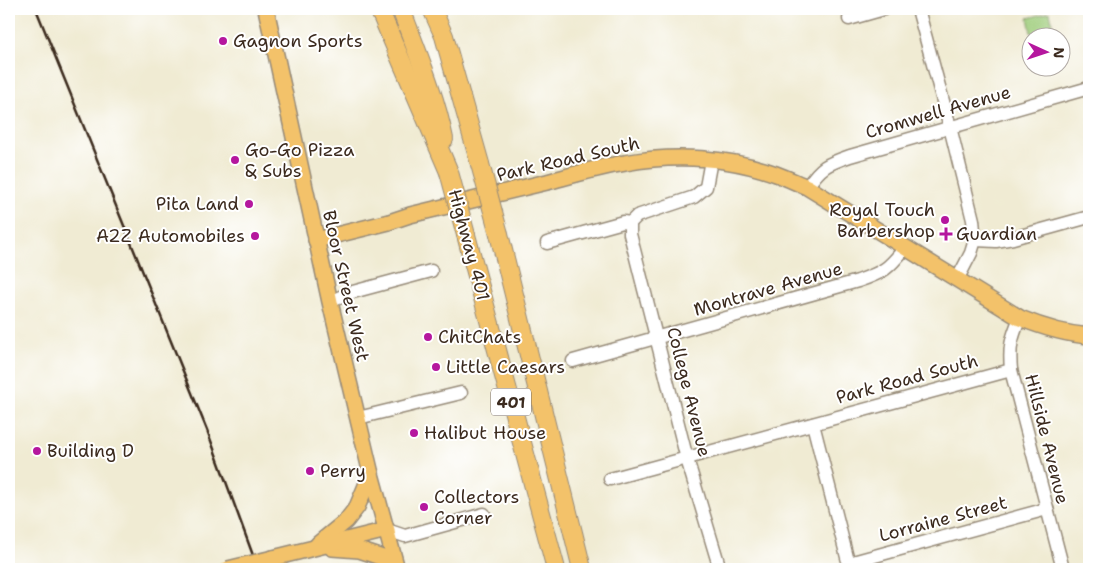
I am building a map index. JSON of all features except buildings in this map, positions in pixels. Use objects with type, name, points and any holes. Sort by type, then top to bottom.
[{"type":"highway","points":[[379,9],[449,172]]},
{"type":"highway","name":"Highway 401","points":[[401,9],[439,116],[449,172],[556,569]]},
{"type":"highway","name":"Highway 401","points":[[432,9],[444,36],[499,234],[582,569]]},
{"type":"highway","points":[[440,9],[444,36]]},
{"type":"main road","name":"Bloor Street West","points":[[266,9],[330,302],[397,569]]},
{"type":"main road","name":"Park Road South","points":[[316,240],[410,215],[625,163],[662,158],[732,162],[784,177],[807,187],[1020,318],[1036,325],[1062,332],[1089,336]]},
{"type":"main road","points":[[313,548],[346,522],[356,507],[372,474]]},
{"type":"main road","points":[[228,569],[387,530]]},
{"type":"main road","points":[[313,548],[359,550],[384,558],[392,569]]},
{"type":"street","points":[[849,19],[884,9]]},
{"type":"street","points":[[918,9],[950,127],[968,200],[975,240],[971,253],[957,280]]},
{"type":"street","name":"Cromwell Avenue","points":[[807,187],[827,164],[1089,88]]},
{"type":"street","points":[[547,243],[623,222],[630,223],[637,216],[694,197],[706,187],[711,160]]},
{"type":"street","points":[[975,240],[1013,238],[1089,217]]},
{"type":"street","name":"College Avenue","points":[[630,223],[630,234],[687,459],[720,569]]},
{"type":"street","name":"Montrave Avenue","points":[[573,361],[858,281],[880,273],[890,266],[905,248]]},
{"type":"street","points":[[330,302],[349,293],[430,271]]},
{"type":"street","name":"Hillside Avenue","points":[[1020,318],[1010,344],[1011,370],[1063,569]]},
{"type":"street","name":"Park Road South","points":[[610,479],[1011,370]]},
{"type":"street","points":[[358,418],[461,393]]},
{"type":"street","points":[[813,424],[849,566]]},
{"type":"street","name":"Lorraine Street","points":[[849,566],[893,550],[1047,509]]},
{"type":"street","points":[[387,530],[405,536],[484,514]]},
{"type":"green space","points":[[1050,12],[1053,27],[1030,28],[1028,18]]},
{"type":"railway","points":[[36,9],[207,430],[258,569]]},
{"type":"place","name":"Gagnon Sports","points":[[223,41]]},
{"type":"place","name":"Go-Go Pizza & Subs","points":[[235,160]]},
{"type":"place","name":"Pita Land","points":[[249,204]]},
{"type":"place","name":"Royal Touch Barbershop","points":[[945,220]]},
{"type":"place","name":"Guardian","points":[[946,234]]},
{"type":"place","name":"A2Z Automobiles","points":[[255,236]]},
{"type":"place","name":"ChitChats","points":[[428,337]]},
{"type":"place","name":"Little Caesars","points":[[436,367]]},
{"type":"place","name":"Halibut House","points":[[414,433]]},
{"type":"place","name":"Building D","points":[[37,451]]},
{"type":"place","name":"Perry","points":[[310,471]]},
{"type":"place","name":"Collectors Corner","points":[[424,507]]}]
